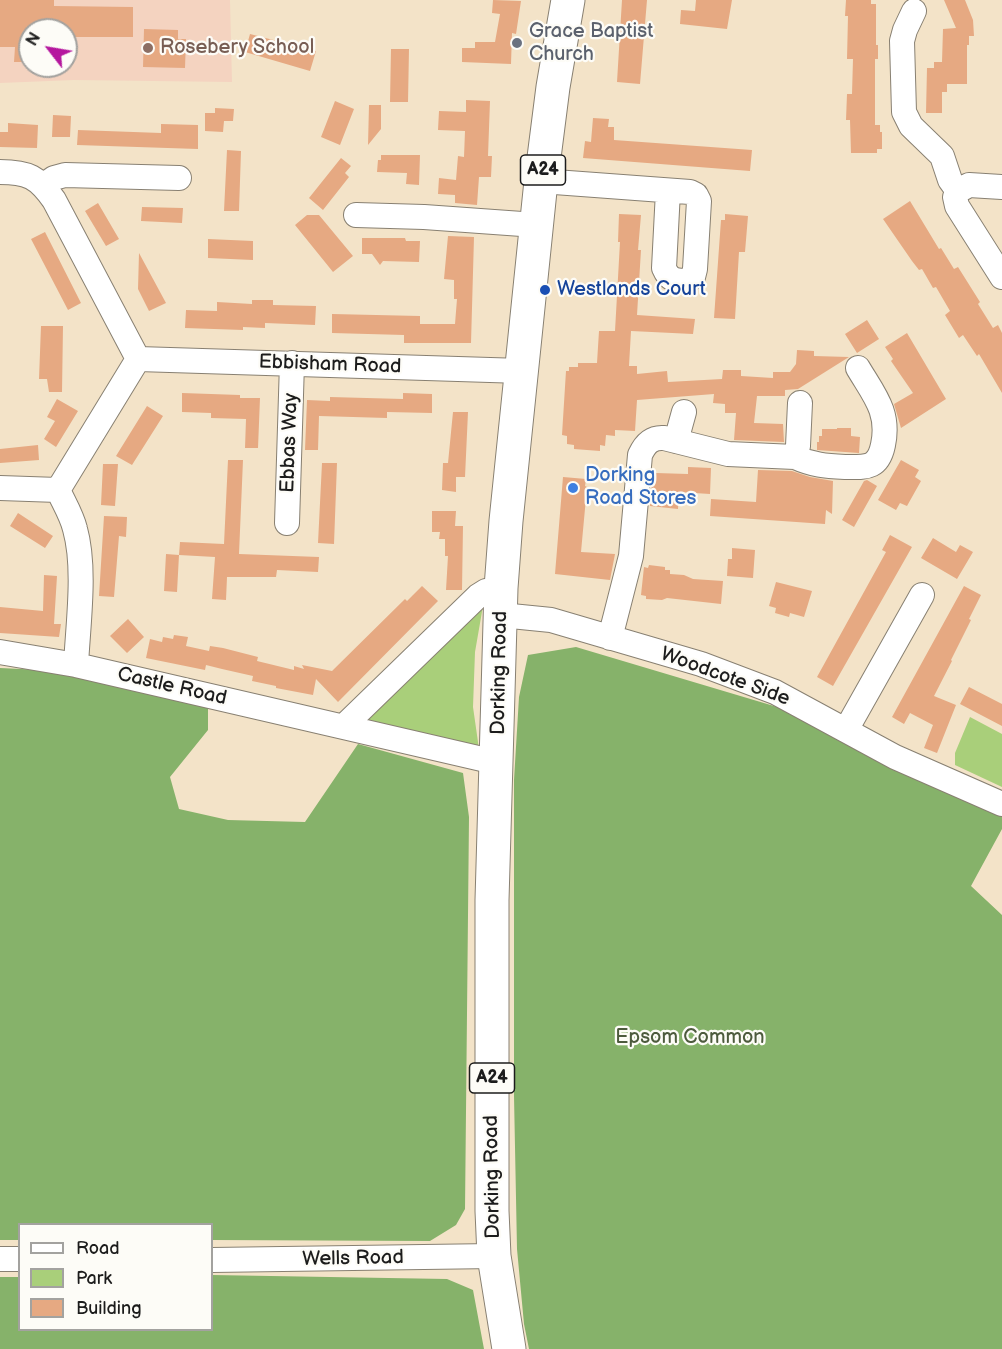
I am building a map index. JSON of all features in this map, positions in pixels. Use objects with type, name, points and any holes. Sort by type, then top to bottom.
[{"type":"highway","name":"Dorking Road","points":[[510,1349],[494,1256],[492,1211],[492,900],[501,601],[506,521],[536,225],[553,87],[567,0]]},
{"type":"street","points":[[914,11],[902,41],[904,112],[916,132],[942,156],[950,180],[958,191]]},
{"type":"street","points":[[0,172],[29,174],[44,185],[138,359],[58,490]]},
{"type":"street","points":[[44,185],[54,178],[65,175],[179,178]]},
{"type":"street","points":[[541,181],[668,190]]},
{"type":"street","points":[[1002,187],[969,185],[958,191],[955,197],[957,206],[1002,277]]},
{"type":"street","points":[[356,214],[536,225]]},
{"type":"street","name":"Ebbisham Road","points":[[138,359],[522,371]]},
{"type":"street","name":"Ebbas Way","points":[[287,523],[292,363]]},
{"type":"street","points":[[610,638],[631,556],[640,455],[643,447],[657,437],[728,454],[795,457],[816,465],[863,467],[873,465],[880,458],[886,429],[875,395],[858,368]]},
{"type":"street","points":[[795,457],[798,446],[800,403]]},
{"type":"street","points":[[676,441],[684,412]]},
{"type":"street","points":[[0,488],[58,490]]},
{"type":"street","points":[[58,490],[75,527],[79,545],[76,665]]},
{"type":"street","points":[[344,726],[478,596],[486,591],[501,601]]},
{"type":"street","points":[[846,730],[922,595]]},
{"type":"street","name":"Woodcote Side","points":[[501,601],[551,620],[701,664],[775,692],[895,757],[1002,804]]},
{"type":"street","name":"Castle Road","points":[[0,652],[76,665],[482,759],[498,760]]},
{"type":"street","name":"Wells Road","points":[[213,1260],[494,1256]]},
{"type":"street","points":[[0,1259],[18,1259]]},
{"type":"shaded area","name":"Rosebery School","points":[[0,0],[230,0],[232,82],[74,80],[0,83]]},
{"type":"green space","points":[[483,606],[475,652],[473,707],[479,749],[365,724],[361,717]]},
{"type":"green space","name":"Epsom Common","points":[[576,647],[784,709],[1002,816],[1002,829],[971,886],[1002,915],[1002,1349],[529,1349],[524,1324],[517,1249],[514,1096],[514,780],[519,697],[528,655]]},
{"type":"green space","points":[[0,668],[42,670],[208,704],[208,730],[170,777],[179,809],[228,820],[305,822],[358,744],[463,773],[469,817],[465,1209],[456,1225],[430,1241],[213,1240],[213,1223],[18,1223],[18,1240],[0,1240]]},
{"type":"green space","points":[[970,717],[1002,734],[1002,787],[955,765],[955,753]]},
{"type":"green space","points":[[213,1275],[447,1279],[473,1290],[484,1349],[0,1349],[0,1277],[18,1277],[18,1331],[213,1331]]},
{"type":"building","points":[[0,0],[54,0],[54,6],[133,7],[133,37],[78,37],[78,18],[18,18],[18,62],[14,62],[15,47],[0,47]]},
{"type":"building","points":[[493,0],[521,1],[516,34],[512,33],[511,64],[462,62],[462,48],[475,48],[475,42],[495,42],[500,14],[492,13]]},
{"type":"building","points":[[622,0],[647,0],[640,84],[617,82]]},
{"type":"building","points":[[696,0],[732,0],[727,29],[680,24],[681,10],[695,11]]},
{"type":"building","points":[[846,0],[871,0],[871,4],[876,4],[878,59],[875,59],[875,125],[880,125],[880,132],[882,132],[882,149],[877,149],[877,153],[851,153],[850,120],[846,120],[847,94],[852,94],[853,59],[847,59]]},
{"type":"building","points":[[944,0],[965,0],[973,20],[974,36],[969,36],[969,45],[967,45],[967,84],[947,84],[947,92],[942,92],[942,113],[926,113],[927,68],[934,68],[934,62],[942,62],[943,29],[956,28]]},
{"type":"building","points":[[144,29],[178,30],[178,39],[186,39],[185,68],[143,67]]},
{"type":"building","points":[[250,34],[316,51],[310,71],[245,52]]},
{"type":"building","points":[[391,49],[409,49],[408,102],[390,102]]},
{"type":"building","points":[[466,100],[490,101],[488,156],[492,156],[491,177],[479,177],[477,205],[455,203],[455,195],[438,194],[439,178],[456,180],[458,156],[464,157],[465,131],[438,130],[439,111],[466,112]]},
{"type":"building","points":[[335,101],[354,109],[340,145],[321,137]]},
{"type":"building","points":[[369,105],[381,105],[381,129],[368,145]]},
{"type":"building","points":[[215,108],[234,109],[233,121],[224,121],[223,132],[205,131],[205,113],[215,113]]},
{"type":"building","points":[[53,115],[71,116],[70,137],[52,137]]},
{"type":"building","points":[[593,118],[609,119],[608,127],[614,127],[614,140],[752,150],[750,171],[583,158],[585,141],[591,142]]},
{"type":"building","points":[[8,123],[38,125],[37,148],[0,147],[0,132],[8,132]]},
{"type":"building","points":[[161,124],[198,125],[198,149],[77,145],[78,130],[161,133]]},
{"type":"building","points":[[227,150],[241,151],[239,211],[224,211]]},
{"type":"building","points":[[381,155],[420,155],[419,185],[406,184],[407,173],[377,172]]},
{"type":"building","points":[[341,158],[351,166],[345,173],[349,177],[323,210],[309,198]]},
{"type":"building","points":[[910,201],[939,249],[941,248],[954,269],[958,267],[993,328],[998,325],[1002,333],[1002,393],[979,354],[977,356],[963,335],[959,338],[945,315],[950,311],[936,287],[933,288],[922,269],[919,270],[883,219]]},
{"type":"building","points":[[98,203],[119,239],[106,246],[85,211]]},
{"type":"building","points":[[142,207],[183,208],[182,223],[141,221]]},
{"type":"building","points":[[619,214],[641,215],[637,315],[695,319],[693,334],[631,331],[629,366],[637,366],[637,374],[667,371],[668,382],[722,379],[723,370],[741,370],[741,376],[773,378],[773,372],[790,372],[796,364],[797,350],[814,351],[814,356],[849,357],[798,389],[785,390],[785,396],[757,396],[754,423],[783,424],[784,442],[734,440],[736,413],[725,413],[725,404],[713,403],[714,394],[637,400],[635,431],[615,430],[615,436],[606,435],[605,446],[600,445],[600,451],[574,449],[574,445],[567,444],[567,436],[562,435],[566,371],[569,371],[569,367],[578,367],[578,363],[597,363],[599,331],[615,331],[620,242],[618,242]]},
{"type":"building","points":[[725,214],[748,216],[745,252],[739,252],[735,319],[714,318],[721,220],[725,220]]},
{"type":"building","points":[[307,215],[319,215],[353,256],[333,272],[295,225]]},
{"type":"building","points":[[45,232],[81,303],[68,310],[31,239]]},
{"type":"building","points":[[448,236],[474,237],[471,343],[404,343],[404,335],[332,333],[332,314],[420,316],[420,324],[455,324],[457,299],[454,299],[454,280],[444,279]]},
{"type":"building","points":[[362,238],[405,238],[406,241],[420,241],[419,262],[383,261],[380,265],[372,254],[362,254]]},
{"type":"building","points":[[208,239],[253,241],[253,260],[208,258]]},
{"type":"building","points":[[139,253],[166,303],[149,311],[138,289]]},
{"type":"building","points":[[252,300],[273,300],[273,305],[316,306],[315,325],[265,323],[265,328],[243,327],[243,330],[185,328],[186,310],[217,311],[217,302],[252,304]]},
{"type":"building","points":[[867,320],[879,339],[857,353],[845,334]]},
{"type":"building","points":[[41,326],[63,326],[62,392],[49,392],[47,379],[39,379]]},
{"type":"building","points":[[907,333],[946,399],[901,428],[894,404],[913,393],[891,361],[893,359],[885,347]]},
{"type":"building","points":[[182,393],[260,398],[258,448],[245,448],[246,419],[211,418],[211,413],[182,412]]},
{"type":"building","points":[[403,393],[432,394],[432,413],[387,412],[387,418],[319,416],[318,450],[305,450],[307,400],[330,401],[330,397],[403,399]]},
{"type":"building","points":[[57,399],[78,411],[56,447],[44,439],[55,421],[47,417]]},
{"type":"building","points":[[147,406],[163,416],[132,465],[116,456]]},
{"type":"building","points":[[453,412],[468,412],[465,477],[456,477],[456,492],[442,490],[443,463],[448,463]]},
{"type":"building","points":[[851,428],[851,436],[860,437],[859,453],[817,450],[817,442],[819,442],[819,436],[822,436],[822,429]]},
{"type":"building","points":[[38,445],[39,460],[0,463],[0,449]]},
{"type":"building","points":[[228,460],[243,460],[239,554],[319,557],[318,572],[277,570],[276,577],[227,577],[226,600],[212,599],[215,557],[179,555],[180,542],[224,544]]},
{"type":"building","points":[[901,460],[919,470],[915,477],[921,481],[907,506],[900,503],[896,510],[878,500]]},
{"type":"building","points":[[322,463],[337,463],[334,544],[318,543]]},
{"type":"building","points":[[103,464],[118,464],[115,506],[101,505]]},
{"type":"building","points":[[688,467],[711,468],[710,494],[679,492],[678,509],[650,506],[652,479],[656,479],[656,473],[688,474]]},
{"type":"building","points":[[758,470],[792,471],[833,481],[832,514],[826,510],[825,524],[710,516],[711,499],[756,502]]},
{"type":"building","points":[[563,477],[586,479],[581,552],[615,554],[610,580],[555,574]]},
{"type":"building","points":[[867,480],[877,486],[854,527],[842,520],[864,481]]},
{"type":"building","points":[[432,511],[456,511],[455,526],[463,526],[462,590],[446,590],[448,556],[445,556],[445,539],[439,539],[440,532],[432,532]]},
{"type":"building","points":[[18,513],[53,536],[45,548],[10,526]]},
{"type":"building","points":[[104,516],[127,517],[126,537],[119,536],[114,597],[99,596]]},
{"type":"building","points":[[890,535],[912,547],[833,686],[817,677],[886,552],[882,550]]},
{"type":"building","points":[[933,538],[956,552],[960,545],[973,552],[957,579],[921,558]]},
{"type":"building","points":[[732,548],[755,550],[753,578],[727,576],[728,559],[732,559]]},
{"type":"building","points":[[166,554],[179,555],[177,592],[164,591]]},
{"type":"building","points":[[649,565],[665,567],[665,570],[670,570],[670,574],[684,575],[693,579],[723,581],[721,604],[667,598],[646,599],[646,596],[641,595],[644,567],[648,568]]},
{"type":"building","points":[[44,575],[57,576],[54,624],[61,624],[59,637],[0,633],[0,607],[43,611]]},
{"type":"building","points":[[776,582],[812,591],[804,617],[790,613],[789,617],[775,613],[776,608],[769,606]]},
{"type":"building","points":[[422,586],[438,601],[338,702],[316,679],[313,695],[276,688],[276,686],[252,681],[253,676],[206,665],[205,670],[146,658],[150,639],[162,642],[163,637],[173,639],[174,635],[188,637],[186,646],[209,651],[210,646],[223,648],[258,657],[257,661],[294,670],[294,666],[304,669],[302,665],[332,671],[405,599],[407,601]]},
{"type":"building","points":[[964,586],[981,595],[934,696],[956,705],[937,753],[924,748],[933,725],[910,713],[904,724],[892,717]]},
{"type":"building","points":[[128,619],[144,637],[127,653],[110,636]]},
{"type":"building","points":[[969,687],[1002,704],[1002,726],[960,704]]},
{"type":"place","name":"Grace Baptist Church","points":[[517,43]]},
{"type":"place","name":"Rosebery School","points":[[148,48]]},
{"type":"place","name":"Westlands Court","points":[[545,290]]},
{"type":"place","name":"Dorking Road Stores","points":[[573,488]]}]
